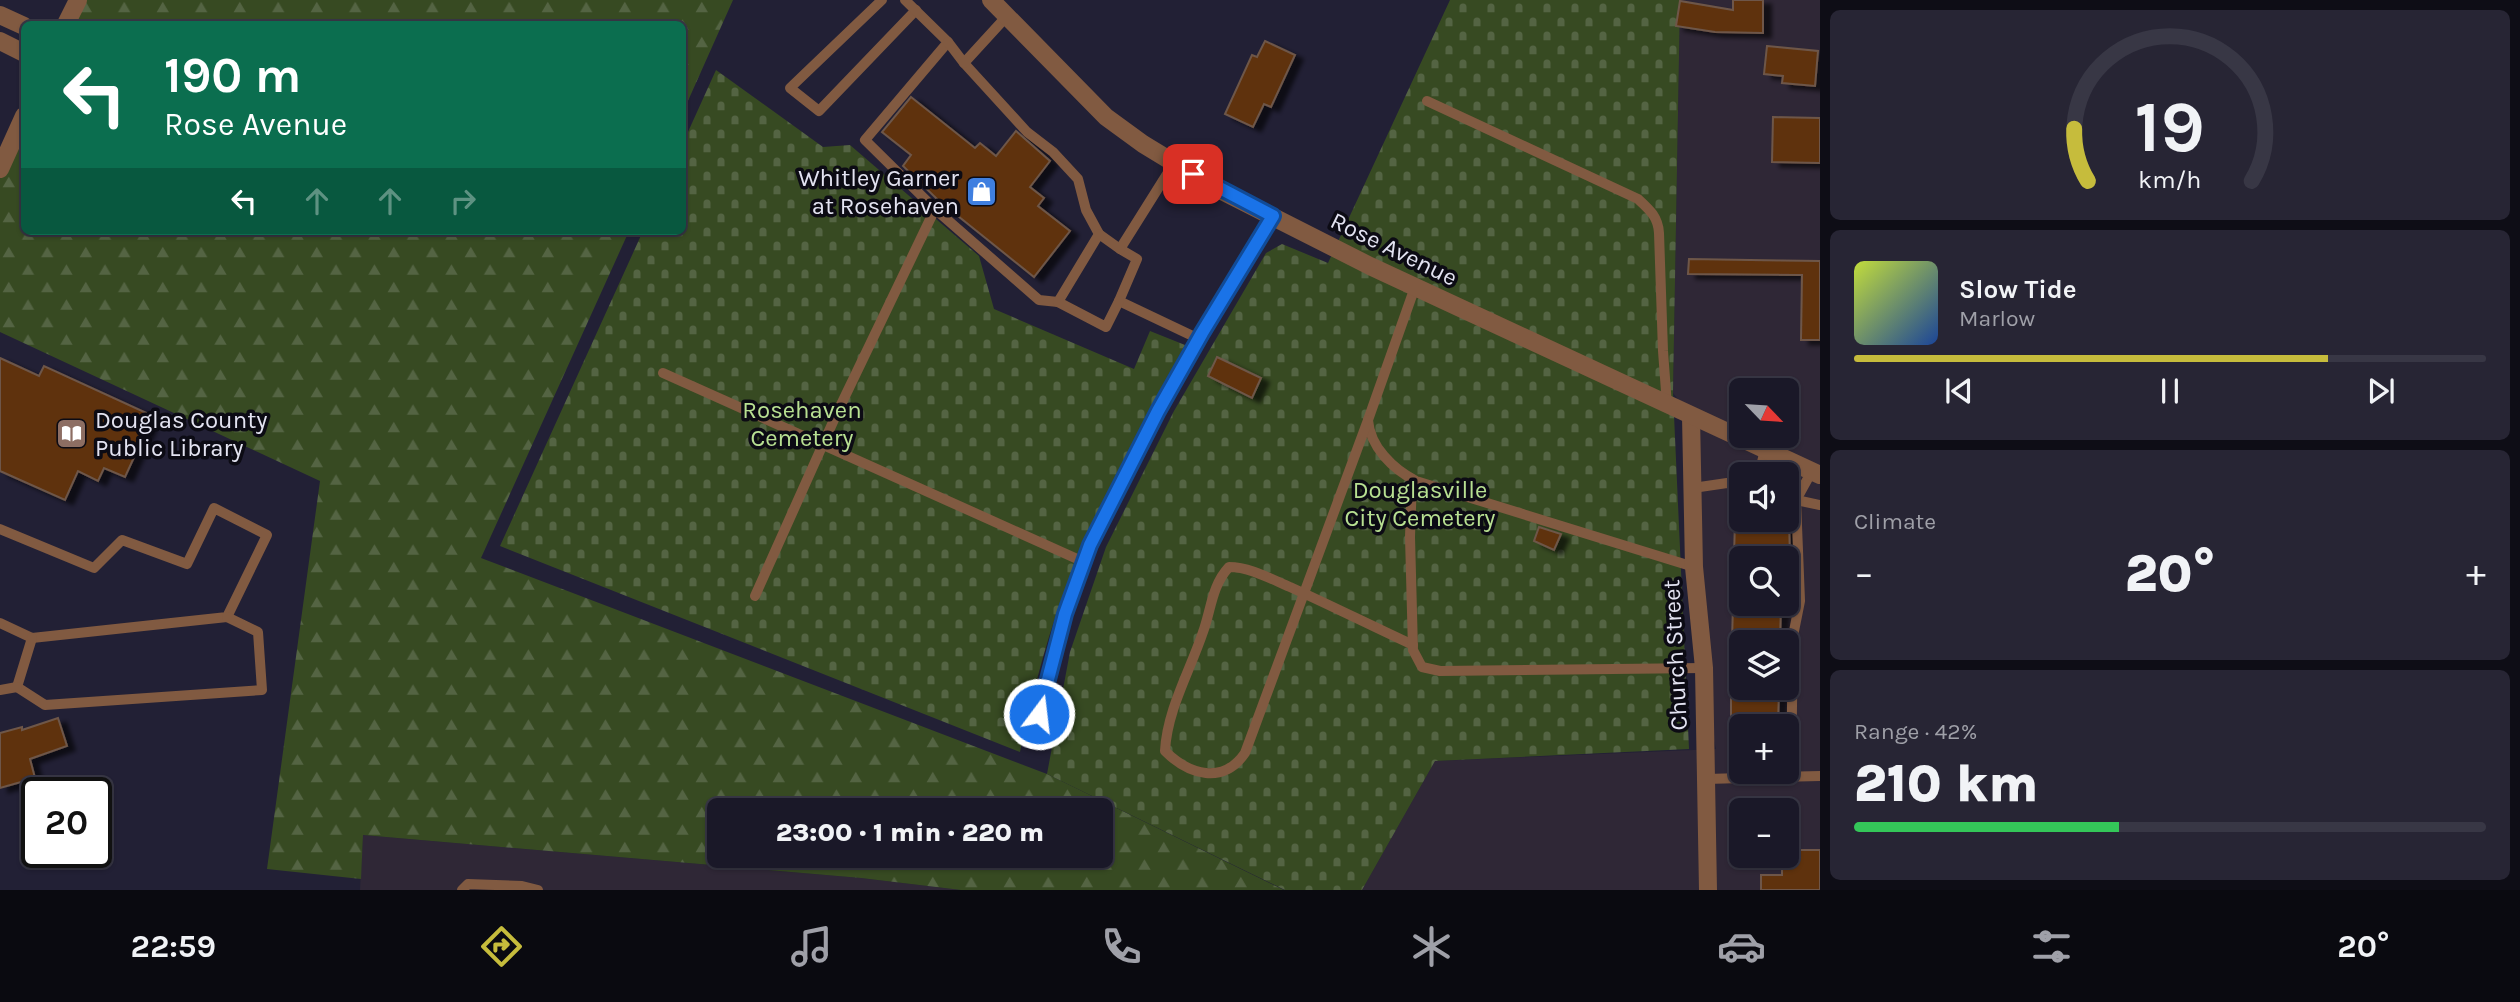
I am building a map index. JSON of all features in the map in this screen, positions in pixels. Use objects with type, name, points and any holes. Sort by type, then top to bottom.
[{"type":"street","points":[[68,21],[78,0]]},
{"type":"street","name":"Rose Avenue","points":[[991,0],[1106,117],[1212,186],[1415,288],[1816,473]]},
{"type":"street","points":[[0,15],[21,25]]},
{"type":"street","points":[[0,41],[21,52]]},
{"type":"street","points":[[0,169],[21,123]]},
{"type":"street","name":"Church Street","points":[[1691,416],[1695,567],[1704,668],[1708,890]]},
{"type":"lane","points":[[882,0],[790,88],[820,111],[916,10]]},
{"type":"lane","points":[[905,0],[948,42],[1027,132],[1053,152],[1079,179],[1086,210],[1099,234],[1137,259],[1106,327],[1058,302],[1039,300],[935,209],[865,140],[948,42]]},
{"type":"lane","points":[[964,63],[1007,16]]},
{"type":"lane","points":[[1427,101],[1638,199],[1653,213],[1658,222],[1659,233],[1662,351],[1667,405]]},
{"type":"lane","points":[[1120,249],[1174,163]]},
{"type":"lane","points":[[755,596],[935,209]]},
{"type":"lane","points":[[1039,714],[1065,614],[1090,545],[1145,435],[1273,216]]},
{"type":"lane","points":[[1058,302],[1099,234]]},
{"type":"lane","points":[[1413,645],[1303,593],[1241,567],[1229,568],[1216,586],[1203,632],[1166,736],[1166,751],[1190,771],[1205,773],[1220,772],[1236,766],[1245,753],[1303,593],[1368,420],[1415,288]]},
{"type":"lane","points":[[1119,301],[1199,339]]},
{"type":"lane","points":[[663,373],[1084,562]]},
{"type":"lane","points":[[1368,420],[1369,435],[1399,471],[1412,479],[1695,567]]},
{"type":"lane","points":[[1762,462],[1765,450]]},
{"type":"lane","points":[[1799,491],[1816,473]]},
{"type":"lane","points":[[1412,479],[1410,537],[1413,650],[1422,667],[1440,671],[1704,668]]},
{"type":"lane","points":[[1692,488],[1729,483]]},
{"type":"lane","points":[[1799,501],[1820,505]]},
{"type":"lane","points":[[0,529],[94,568],[122,540],[187,564],[214,508],[267,535],[227,617]]},
{"type":"lane","points":[[1792,714],[1793,636],[1800,601],[1794,532]]},
{"type":"lane","points":[[0,623],[32,638],[227,617],[258,632],[262,690],[45,705],[17,687],[0,690]]},
{"type":"lane","points":[[17,687],[32,638]]},
{"type":"lane","points":[[1799,777],[1820,776]]},
{"type":"lane","points":[[1706,779],[1729,778]]},
{"type":"lane","points":[[462,890],[468,884],[522,886],[538,890]]},
{"type":"shaded area","points":[[1680,0],[1820,0],[1820,890],[1362,890],[1435,761],[1716,749],[1697,667],[1691,416],[1673,393]]},
{"type":"shaded area","points":[[363,835],[707,865],[707,868],[745,868],[861,878],[961,890],[360,890]]},
{"type":"green space","points":[[79,0],[733,0],[686,105],[686,21],[69,21]]},
{"type":"green space","name":"Douglasville City Cemetery","points":[[1450,0],[1680,0],[1673,393],[1689,749],[1435,761],[1362,890],[1285,890],[1113,806],[1113,798],[1096,798],[1047,774],[1070,652],[1106,547],[1174,411],[1266,253],[1282,244],[1328,263]]},
{"type":"green space","name":"Rosehaven Cemetery","points":[[716,70],[823,147],[850,145],[979,256],[994,309],[1134,369],[1150,331],[1185,345],[1119,469],[1075,565],[1055,617],[1020,752],[500,546],[641,235],[686,235],[686,136]]},
{"type":"green space","points":[[21,123],[21,235],[627,235],[481,558],[1047,774],[1096,798],[707,798],[707,865],[363,835],[361,879],[267,869],[320,481],[0,332],[0,169]]},
{"type":"green space","points":[[1113,806],[1284,890],[961,890],[745,868],[1113,868]]},
{"type":"building","points":[[1733,0],[1763,0],[1763,33],[1715,32],[1676,26],[1680,1],[1733,10]]},
{"type":"building","points":[[1265,41],[1295,55],[1271,107],[1264,104],[1253,127],[1225,114],[1252,55],[1257,57]]},
{"type":"building","points":[[1767,46],[1818,51],[1815,86],[1782,83],[1783,76],[1764,74]]},
{"type":"building","name":"Whitley Garner at Rosehaven","points":[[911,97],[975,148],[980,143],[996,156],[1016,131],[1050,161],[1030,187],[1044,198],[1038,206],[1070,231],[1034,277],[938,200],[903,166],[911,155],[882,132]]},
{"type":"building","points":[[1773,117],[1820,118],[1820,163],[1772,162]]},
{"type":"building","points":[[1689,259],[1820,261],[1820,340],[1801,340],[1802,275],[1688,274]]},
{"type":"building","points":[[1217,357],[1261,378],[1252,398],[1208,376]]},
{"type":"building","name":"Douglas County Public Library","points":[[0,358],[39,376],[44,366],[153,416],[125,477],[104,468],[98,481],[78,471],[65,500],[0,471]]},
{"type":"building","points":[[1539,527],[1561,534],[1554,550],[1534,541]]},
{"type":"building","points":[[1735,532],[1789,532],[1790,546],[1734,546]]},
{"type":"building","points":[[1733,616],[1781,616],[1780,630],[1732,630]]},
{"type":"building","points":[[1731,700],[1779,700],[1778,714],[1731,714]]},
{"type":"building","points":[[58,718],[67,746],[30,759],[35,777],[21,777],[21,782],[0,788],[0,733],[22,727],[22,730]]},
{"type":"building","points":[[1799,850],[1820,850],[1820,890],[1761,890],[1761,875],[1782,875],[1782,868],[1799,868]]},
{"type":"place","name":"Whitley Garner at Rosehaven","points":[[982,192]]},
{"type":"place","name":"Douglas County Public Library","points":[[72,434]]},
{"type":"route","points":[[1039,714],[1065,614],[1090,545],[1158,411],[1273,216],[1193,174]]}]
